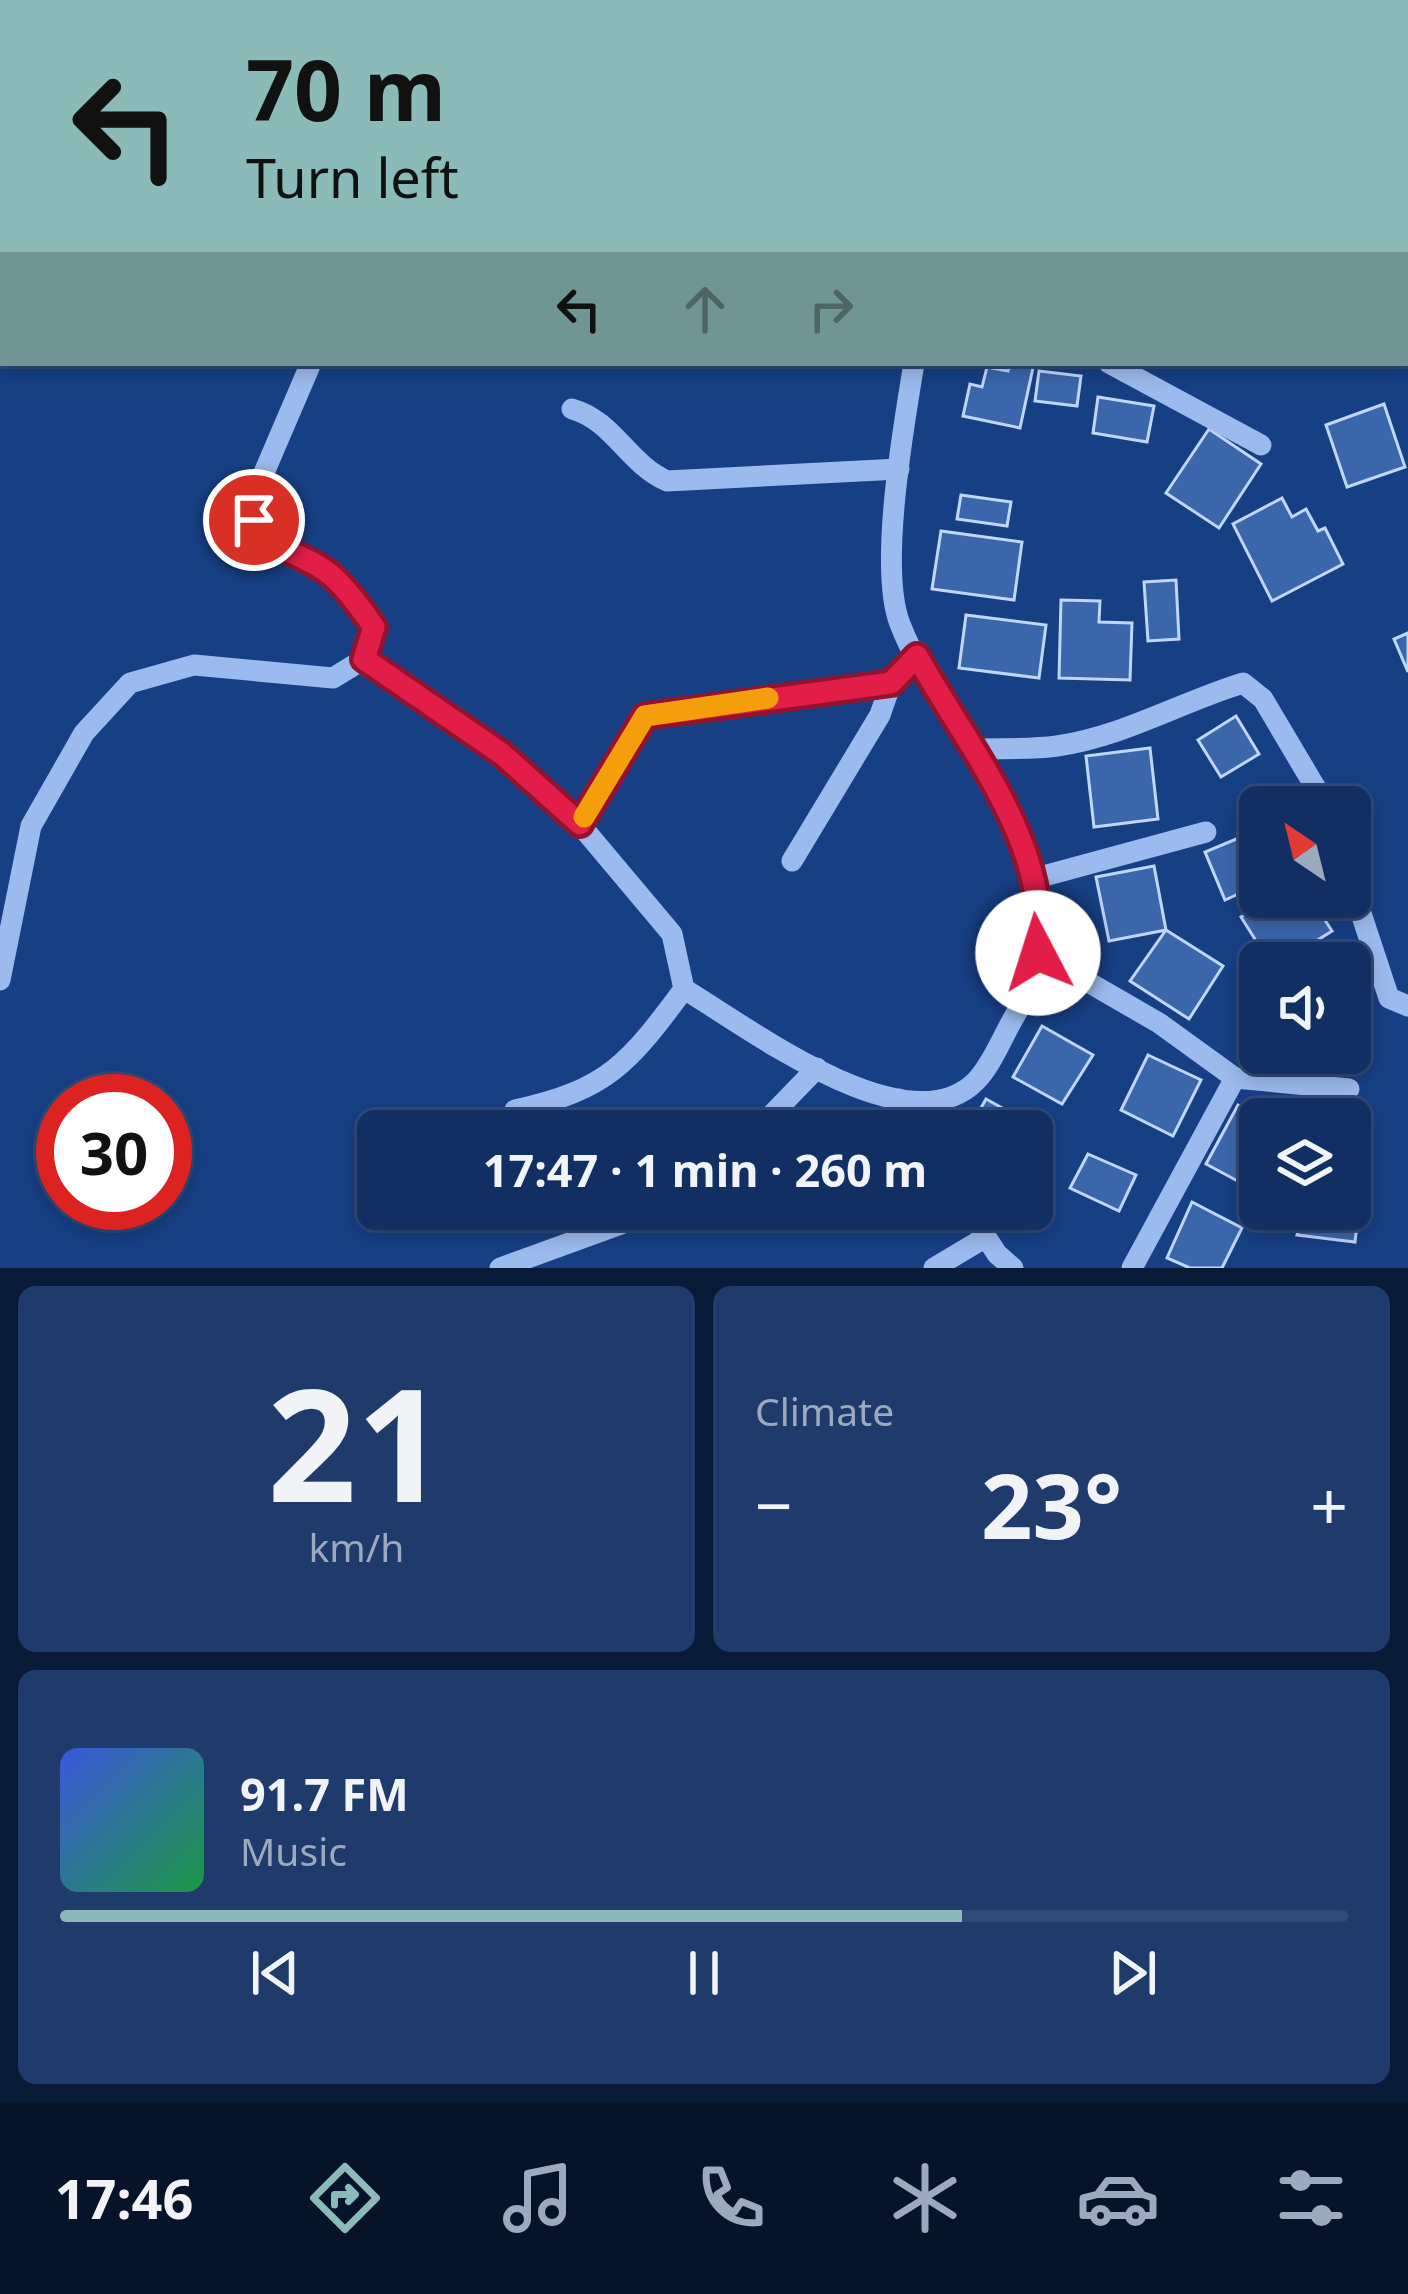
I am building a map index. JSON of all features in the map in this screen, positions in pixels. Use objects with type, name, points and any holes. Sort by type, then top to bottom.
[{"type":"street","points":[[0,980],[31,826],[84,733],[130,683],[194,665],[333,678],[364,659],[374,627],[358,604],[329,573],[272,544],[254,520],[257,489],[310,366]]},
{"type":"street","points":[[364,659],[502,754],[580,824],[672,934],[684,989],[859,1093],[926,1104],[975,1083],[1034,983],[1041,926],[1014,822],[898,621],[892,531],[914,366]]},
{"type":"street","points":[[1114,366],[1261,445]]},
{"type":"street","points":[[572,409],[598,416],[642,470],[667,481],[899,469]]},
{"type":"street","points":[[791,861],[880,715],[891,683],[917,656]]},
{"type":"street","points":[[580,824],[645,716],[891,683]]},
{"type":"street","points":[[973,748],[1057,746],[1116,732],[1181,702],[1243,683],[1263,699],[1315,786]]},
{"type":"street","points":[[1029,880],[1206,832]]},
{"type":"street","points":[[1363,918],[1389,998],[1408,1006]]},
{"type":"street","points":[[1038,953],[1159,1023],[1235,1078],[1349,1090]]},
{"type":"street","points":[[515,1110],[575,1097],[633,1057],[684,989]]},
{"type":"street","points":[[776,1110],[817,1068]]},
{"type":"street","points":[[1132,1268],[1235,1078]]},
{"type":"street","points":[[899,1100],[905,1110]]},
{"type":"street","points":[[500,1268],[605,1230]]},
{"type":"street","points":[[982,1230],[1013,1268]]},
{"type":"street","points":[[934,1268],[986,1237]]},
{"type":"building","points":[[1009,366],[1033,366],[1020,428],[963,416],[970,384],[982,387],[987,367],[1008,371]]},
{"type":"building","points":[[1039,371],[1081,376],[1077,406],[1035,401]]},
{"type":"building","points":[[1098,397],[1154,406],[1147,442],[1093,433]]},
{"type":"building","points":[[1384,404],[1405,467],[1347,487],[1326,425]]},
{"type":"building","points":[[1209,429],[1261,464],[1219,528],[1166,493]]},
{"type":"building","points":[[961,495],[1011,502],[1007,526],[957,519]]},
{"type":"building","points":[[1282,498],[1292,517],[1306,509],[1318,531],[1325,528],[1343,564],[1272,601],[1233,524]]},
{"type":"building","points":[[941,531],[1022,542],[1014,600],[932,589]]},
{"type":"building","points":[[1176,580],[1179,639],[1148,641],[1144,582]]},
{"type":"building","points":[[1061,600],[1100,601],[1099,622],[1132,623],[1130,680],[1059,678]]},
{"type":"building","points":[[966,615],[1046,625],[1039,678],[959,668]]},
{"type":"building","points":[[1408,633],[1408,672],[1394,639]]},
{"type":"building","points":[[1236,716],[1259,754],[1221,777],[1198,740]]},
{"type":"building","points":[[1150,748],[1158,819],[1094,827],[1086,756]]},
{"type":"building","points":[[1239,838],[1239,894],[1225,900],[1205,852]]},
{"type":"building","points":[[1154,866],[1166,930],[1109,941],[1096,877]]},
{"type":"building","points":[[1242,918],[1324,918],[1332,931],[1314,942],[1257,942]]},
{"type":"building","points":[[1166,930],[1223,966],[1189,1019],[1130,981]]},
{"type":"building","points":[[1042,1026],[1093,1055],[1062,1104],[1013,1077]]},
{"type":"building","points":[[1148,1055],[1201,1080],[1173,1136],[1121,1110]]},
{"type":"building","points":[[986,1099],[1006,1110],[980,1110]]},
{"type":"building","points":[[1238,1105],[1239,1106],[1239,1182],[1206,1164]]},
{"type":"building","points":[[1088,1154],[1136,1175],[1119,1211],[1070,1188]]},
{"type":"building","points":[[1192,1202],[1241,1230],[1222,1268],[1190,1268],[1167,1258]]},
{"type":"building","points":[[1299,1230],[1356,1230],[1355,1242],[1297,1235]]},
{"type":"slow traffic","points":[[584,817],[645,716],[768,698]]},
{"type":"route","points":[[254,520],[272,544],[329,573],[358,604],[374,627],[364,659],[502,754],[568,808],[580,824],[645,716],[891,683],[917,656],[995,780],[1014,822],[1041,926],[1038,953]]}]
